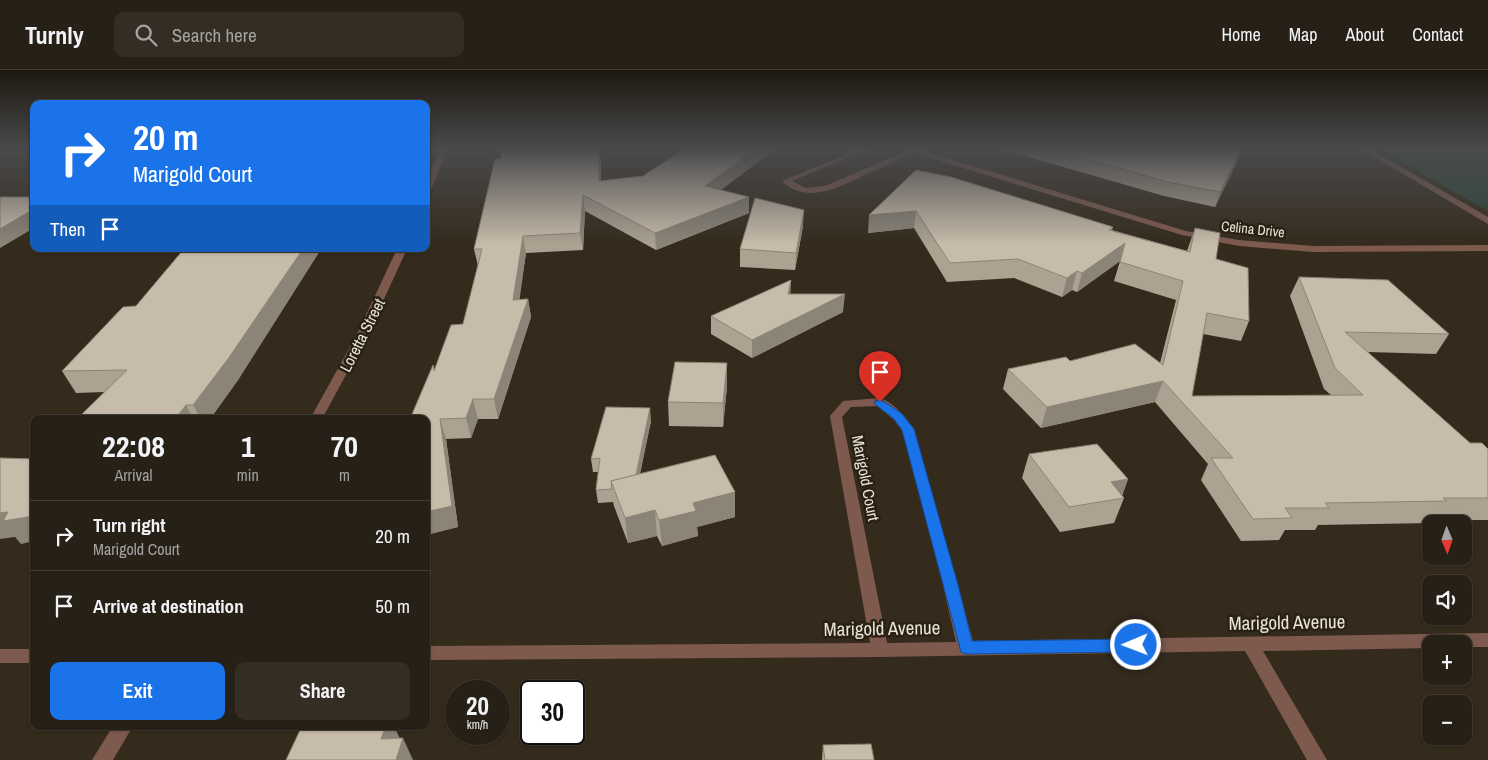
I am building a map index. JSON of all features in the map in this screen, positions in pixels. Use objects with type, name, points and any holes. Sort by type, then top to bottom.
[{"type":"street","points":[[786,181],[800,189],[821,190],[847,181]]},
{"type":"street","name":"Celina Drive","points":[[1014,181],[1185,233],[1255,245],[1314,249],[1488,248]]},
{"type":"street","points":[[1420,181],[1488,221]]},
{"type":"street","name":"Loretta Street","points":[[318,415],[350,361],[384,292],[401,252]]},
{"type":"street","name":"Marigold Court","points":[[880,650],[836,416],[847,404],[880,402],[897,416],[908,429],[951,585],[966,648]]},
{"type":"street","name":"Marigold Avenue","points":[[430,653],[880,650],[1488,640]]},
{"type":"street","points":[[1249,643],[1317,760]]},
{"type":"street","points":[[0,656],[30,656]]},
{"type":"street","points":[[102,760],[121,730]]},
{"type":"green space","points":[[1436,181],[1488,181],[1488,211]]},
{"type":"building","points":[[490,181],[711,181],[705,186],[749,197],[655,233],[583,195],[580,233],[523,236],[513,300],[528,299],[494,399],[473,399],[466,418],[440,419],[452,506],[430,511],[430,415],[412,415],[433,365],[434,371],[451,325],[463,324],[482,249],[474,249]]},
{"type":"building","points":[[904,181],[965,181],[1113,227],[1109,230],[1190,252],[1195,228],[1220,233],[1216,259],[1248,268],[1249,321],[1207,313],[1192,396],[1363,395],[1335,368],[1299,277],[1388,280],[1449,334],[1345,332],[1470,443],[1482,443],[1488,449],[1488,498],[1443,498],[1447,501],[1325,503],[1329,508],[1285,508],[1292,518],[1253,519],[1211,458],[1233,458],[1163,381],[1047,407],[1008,369],[1066,357],[1070,361],[1135,344],[1163,365],[1183,281],[1120,262],[1125,243],[1082,273],[1077,271],[1067,278],[1018,259],[950,263],[916,211],[869,215]]},
{"type":"building","points":[[1165,181],[1225,181],[1220,192]]},
{"type":"building","points":[[0,197],[30,197],[30,211],[0,229]]},
{"type":"building","points":[[755,198],[804,210],[796,253],[740,249]]},
{"type":"building","points":[[181,252],[301,252],[228,359],[193,405],[186,405],[178,415],[81,415],[127,370],[62,371],[123,307],[136,306]]},
{"type":"building","points":[[791,280],[788,294],[845,294],[752,340],[711,316]]},
{"type":"building","points":[[675,362],[727,363],[723,403],[668,402]]},
{"type":"building","points":[[606,407],[650,408],[636,475],[611,481],[612,489],[596,490],[600,458],[591,459]]},
{"type":"building","points":[[1097,444],[1128,479],[1111,482],[1124,498],[1069,507],[1029,454]]},
{"type":"building","points":[[715,455],[735,492],[693,503],[696,511],[659,520],[655,510],[625,518],[611,481]]},
{"type":"building","points":[[0,458],[30,459],[30,517],[3,521],[8,512],[0,513]]},
{"type":"building","points":[[300,730],[384,730],[381,739],[403,738],[396,760],[286,760]]},
{"type":"building","points":[[871,744],[874,760],[825,760],[823,745]]},
{"type":"route","points":[[880,402],[897,416],[908,429],[951,585],[966,648],[1136,645]]}]
